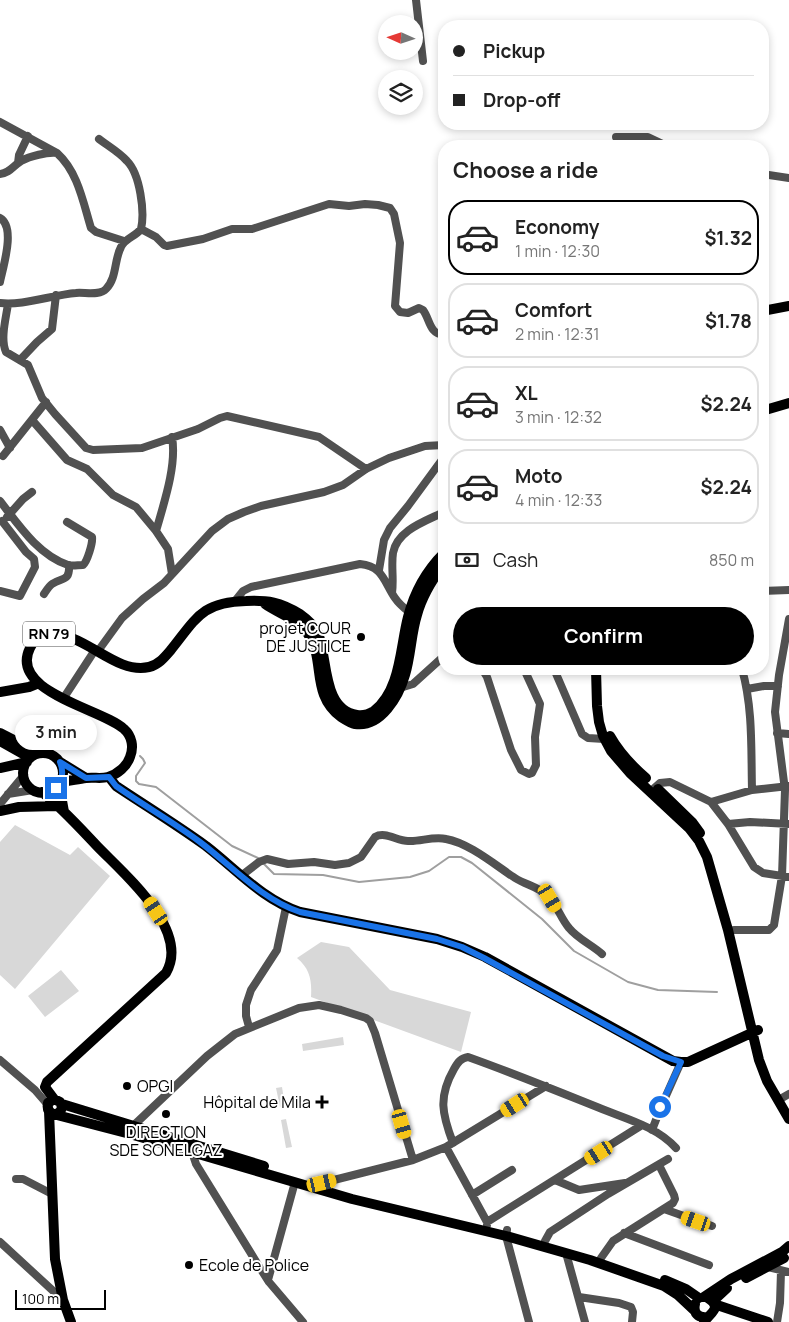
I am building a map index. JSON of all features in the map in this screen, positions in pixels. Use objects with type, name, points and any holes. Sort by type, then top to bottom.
[{"type":"main road","points":[[769,310],[789,306]]},
{"type":"main road","points":[[769,315],[789,311]]},
{"type":"main road","points":[[769,409],[789,403]]},
{"type":"main road","name":"RN 79","points":[[109,777],[121,770],[132,754],[130,734],[117,723],[63,699],[39,683],[28,669],[27,656],[35,640],[43,635],[62,635],[128,666],[149,667],[158,663],[166,656],[196,618],[208,608],[223,602],[271,601],[303,616],[311,623],[317,632],[322,647],[328,679],[334,696],[344,709],[352,714],[362,716],[371,713],[379,706],[394,681],[409,612],[423,578],[438,559]]},
{"type":"main road","name":"RN 79","points":[[260,601],[286,615],[308,633],[315,649],[324,696],[337,714],[355,724],[364,724],[374,721],[382,715],[400,688],[407,668],[417,614],[433,578],[438,572]]},
{"type":"main road","points":[[596,675],[599,722],[604,739],[611,751],[630,773],[653,789],[692,822],[706,841],[715,861],[734,930],[759,1060],[767,1080],[789,1119]]},
{"type":"main road","points":[[603,675],[602,701],[608,731],[615,744],[689,828],[707,857],[752,1017]]},
{"type":"main road","points":[[0,692],[29,687],[39,683]]},
{"type":"main road","points":[[0,733],[32,758]]},
{"type":"main road","points":[[0,741],[32,758]]},
{"type":"main road","points":[[0,769],[32,758],[51,754],[60,762],[86,778]]},
{"type":"main road","points":[[32,758],[24,775],[27,783],[61,809],[149,900],[166,928],[172,954],[170,966],[166,973],[40,1088],[54,1108],[192,1152],[352,1199],[545,1241],[673,1283],[708,1300],[768,1322]]},
{"type":"main road","points":[[60,762],[62,769],[60,783],[61,809]]},
{"type":"main road","points":[[0,769],[24,775]]},
{"type":"main road","points":[[38,791],[52,790],[60,783],[86,778],[109,777],[116,786],[197,840],[263,893],[286,907],[300,912],[437,939],[462,947],[663,1056],[681,1062],[694,1060],[755,1032]]},
{"type":"main road","points":[[0,811],[19,807],[61,809]]},
{"type":"main road","points":[[755,1032],[772,1076],[785,1096],[789,1108]]},
{"type":"main road","points":[[54,1108],[133,1126],[370,1196],[487,1224],[506,1233],[664,1286],[678,1295],[700,1317],[707,1318],[741,1313]]},
{"type":"main road","points":[[54,1108],[50,1144],[55,1258],[63,1300],[71,1322]]},
{"type":"main road","points":[[708,1300],[731,1279],[782,1252],[789,1246]]},
{"type":"main road","points":[[691,1322],[696,1301],[708,1300],[723,1290],[768,1268],[789,1254]]},
{"type":"main road","points":[[707,1318],[714,1312],[708,1300]]},
{"type":"street","points":[[416,0],[423,61]]},
{"type":"street","points":[[0,122],[28,136],[64,159],[79,188],[91,228],[96,232],[124,241]]},
{"type":"street","points":[[18,163],[19,155],[28,136]]},
{"type":"street","points":[[616,137],[648,137],[654,140]]},
{"type":"street","points":[[99,139],[120,154],[133,168],[140,193],[141,229]]},
{"type":"street","points":[[0,174],[9,172],[23,160],[57,153]]},
{"type":"street","points":[[769,175],[789,178]]},
{"type":"street","points":[[141,229],[156,237],[167,246],[203,239],[232,230],[252,229],[329,204],[349,206],[372,205],[390,208],[394,214],[400,243],[395,306],[400,312],[408,313],[419,308],[423,310],[434,331],[438,334]]},
{"type":"street","points":[[0,218],[6,224],[8,240],[0,282]]},
{"type":"street","points":[[141,229],[124,241],[116,257],[113,278],[105,290],[56,295],[4,304],[4,345],[6,352],[28,365],[54,414],[83,445],[92,450],[142,448],[198,429],[220,418],[231,417],[319,437],[366,469]]},
{"type":"street","points":[[20,360],[52,329],[54,325],[56,295]]},
{"type":"street","points":[[3,456],[46,402]]},
{"type":"street","points":[[32,420],[67,460],[87,469],[112,495],[136,508],[156,531],[168,549],[172,574]]},
{"type":"street","points":[[0,432],[10,448]]},
{"type":"street","points":[[156,531],[164,507],[173,458],[172,437]]},
{"type":"street","points":[[63,699],[96,650],[122,618],[172,574],[212,531],[228,520],[261,506],[324,492],[343,485],[366,469],[389,458],[415,449],[438,446]]},
{"type":"street","points":[[379,570],[384,540],[390,528],[438,465]]},
{"type":"street","points":[[0,590],[20,596],[35,566],[34,559],[1,522],[32,492]]},
{"type":"street","points":[[0,501],[35,544],[56,559],[69,565],[83,565],[86,562],[93,542],[90,535],[68,522]]},
{"type":"street","points":[[392,593],[393,555],[398,541],[418,524],[438,515]]},
{"type":"street","points":[[235,601],[243,591],[251,587],[349,565],[366,564],[379,570],[399,603],[409,612]]},
{"type":"street","points":[[44,594],[52,584],[67,578],[70,573],[69,565]]},
{"type":"street","points":[[769,591],[789,590]]},
{"type":"street","points":[[734,930],[772,929],[785,876],[787,786],[775,712],[779,675],[789,619]]},
{"type":"street","points":[[400,688],[413,684],[438,662]]},
{"type":"street","points":[[486,675],[511,750],[522,770],[532,774],[536,765],[535,737],[540,704],[527,675]]},
{"type":"street","points":[[557,675],[582,734],[588,738],[604,739]]},
{"type":"street","points":[[744,675],[747,689],[752,790]]},
{"type":"street","points":[[779,675],[789,676]]},
{"type":"street","points":[[747,689],[778,686]]},
{"type":"street","points":[[778,733],[789,734]]},
{"type":"street","points":[[0,804],[24,775]]},
{"type":"street","points":[[653,789],[665,782],[670,782],[712,802],[754,867],[763,873],[785,876]]},
{"type":"street","points":[[712,802],[752,790],[787,786]]},
{"type":"street","points":[[8,794],[38,791]]},
{"type":"street","points":[[728,824],[750,822],[787,823]]},
{"type":"street","points":[[242,876],[259,862],[267,859],[288,864],[314,862],[335,866],[350,864],[361,857],[378,835],[413,842],[436,838],[450,840],[474,851],[516,879],[543,892],[550,898],[569,928],[602,954]]},
{"type":"street","points":[[249,1027],[246,1005],[251,990],[277,950],[286,907]]},
{"type":"street","points":[[133,1126],[207,1056],[235,1034],[309,1005],[320,1005],[341,1010],[370,1021],[412,1160]]},
{"type":"street","points":[[642,1126],[487,1224],[449,1145],[442,1105],[446,1085],[460,1060],[468,1057],[546,1086],[652,1130],[668,1139],[676,1148]]},
{"type":"street","points":[[0,1060],[40,1088]]},
{"type":"street","points":[[652,1130],[660,1107],[681,1062]]},
{"type":"street","points":[[322,1183],[412,1160],[449,1145],[546,1086]]},
{"type":"street","points":[[192,1152],[196,1164],[268,1280],[303,1322]]},
{"type":"street","points":[[545,1241],[550,1232],[608,1194],[668,1159]]},
{"type":"street","points":[[601,1258],[613,1241],[664,1209],[675,1199],[659,1165]]},
{"type":"street","points":[[472,1195],[512,1170]]},
{"type":"street","points":[[16,1179],[23,1179],[52,1194]]},
{"type":"street","points":[[555,1180],[579,1190],[629,1183]]},
{"type":"street","points":[[268,1280],[295,1182]]},
{"type":"street","points":[[664,1209],[712,1226]]},
{"type":"street","points":[[506,1233],[529,1322]]},
{"type":"street","points":[[624,1233],[709,1265]]},
{"type":"street","points":[[0,1242],[63,1300]]},
{"type":"street","points":[[566,1253],[585,1322]]},
{"type":"street","points":[[768,1268],[785,1271],[777,1322]]},
{"type":"street","points":[[579,1297],[620,1303],[631,1307],[633,1312],[632,1322]]},
{"type":"shaded area","points":[[15,825],[70,855],[78,847],[110,876],[15,989],[0,975],[0,842]]},
{"type":"shaded area","points":[[321,942],[349,947],[390,990],[471,1012],[461,1052],[311,997],[309,975],[305,966],[297,958]]},
{"type":"shaded area","points":[[61,970],[79,991],[45,1017],[28,996]]},
{"type":"shaded area","points":[[343,1037],[344,1045],[303,1051],[302,1044]]},
{"type":"shaded area","points":[[282,1087],[285,1106],[280,1107],[276,1088]]},
{"type":"shaded area","points":[[286,1119],[292,1147],[286,1148],[281,1120]]},
{"type":"waterway","points":[[140,756],[145,763],[136,776],[136,781],[139,784],[156,787],[232,846],[260,859]]},
{"type":"waterway","points":[[263,863],[274,874],[323,875],[359,882],[410,877],[429,871],[449,857],[461,857],[472,863],[542,919],[574,951],[628,982],[658,990],[717,992]]},
{"type":"place","name":"projet COUR DE JUSTICE","points":[[361,637]]},
{"type":"place","name":"OPGI","points":[[127,1086]]},
{"type":"place","name":"Hôpital de Mila","points":[[322,1102]]},
{"type":"place","name":"DIRECTION SDE SONELGAZ","points":[[166,1114]]},
{"type":"place","name":"Ecole de Police","points":[[189,1265]]},
{"type":"route","points":[[56,788],[63,776],[60,762],[86,778],[109,777],[116,786],[197,840],[263,893],[286,907],[300,912],[437,939],[462,947],[663,1056],[673,1061],[681,1062],[660,1107]]}]
